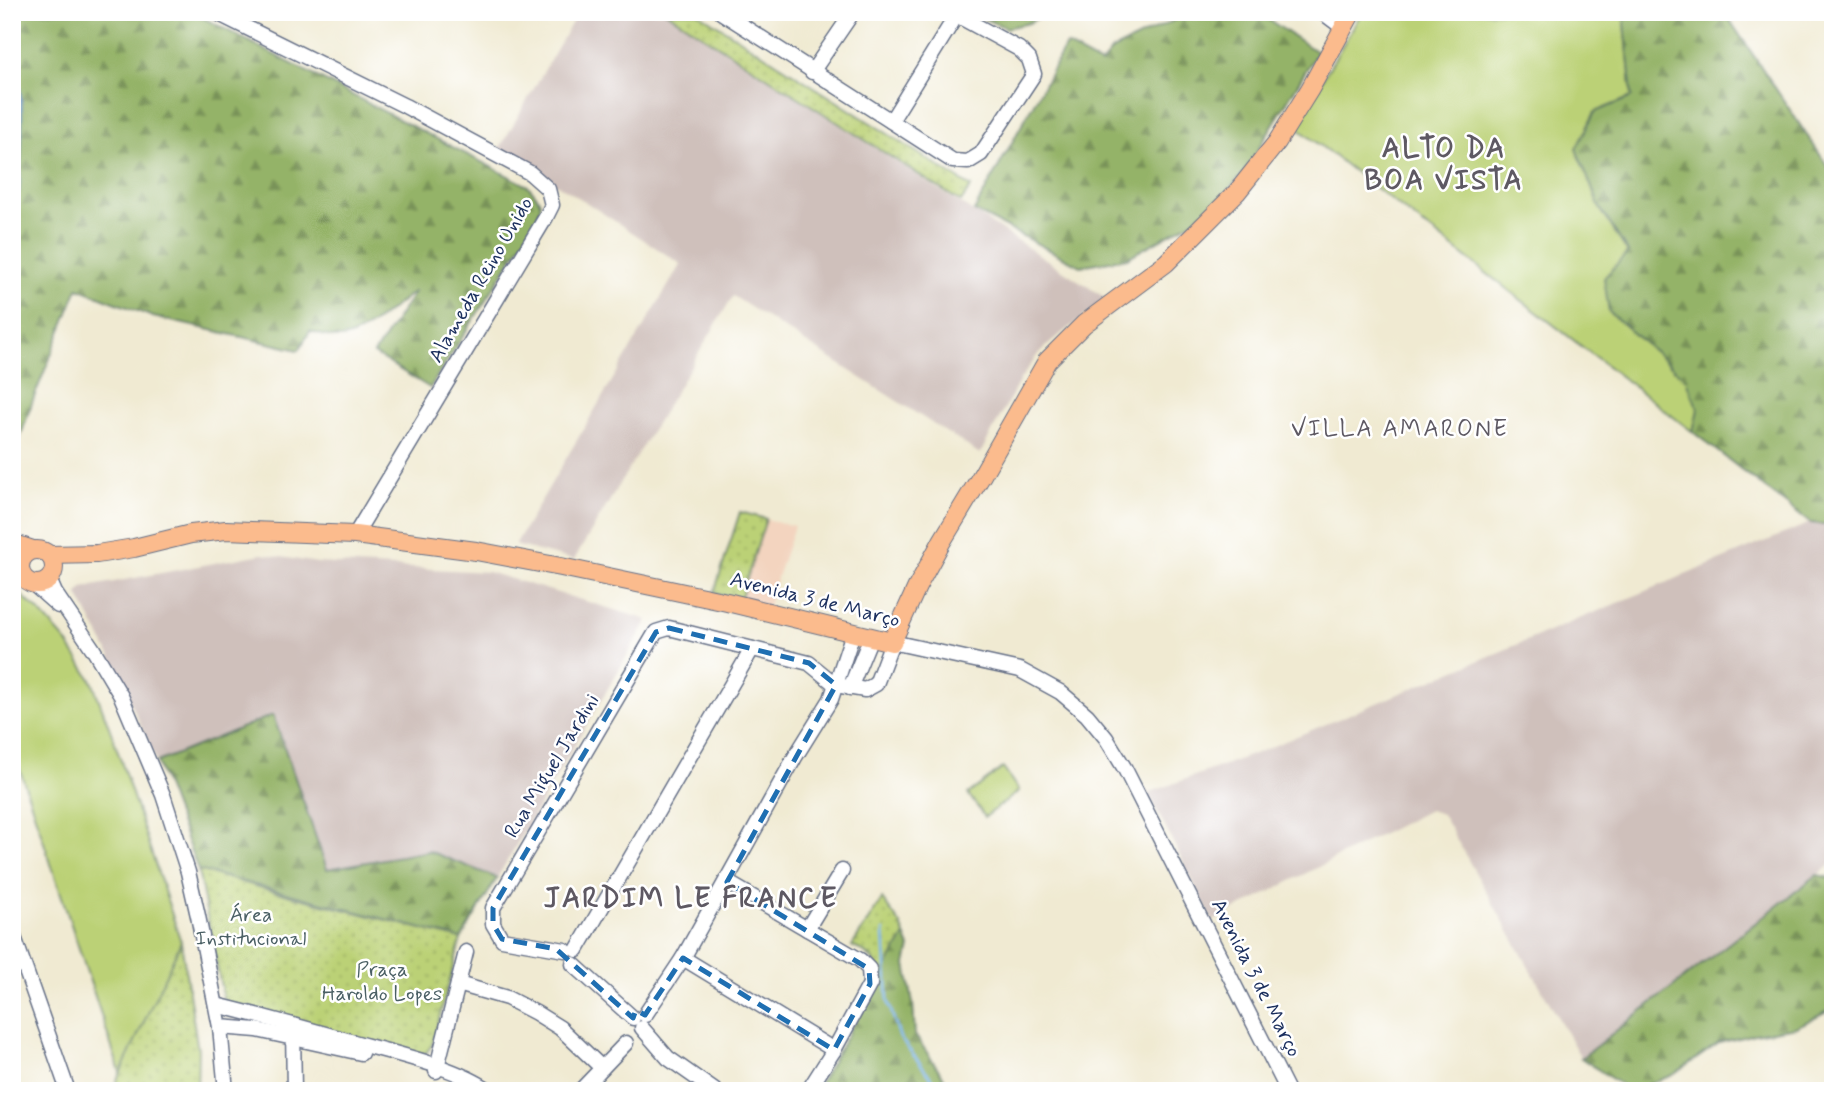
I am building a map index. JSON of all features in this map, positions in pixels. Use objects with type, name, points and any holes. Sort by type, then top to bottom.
[{"type":"main road","points":[[892,642],[942,541],[1047,361],[1084,324],[1166,263],[1237,192],[1277,142],[1310,89],[1347,19]]},
{"type":"main road","name":"Avenida 3 de Março","points":[[37,570],[191,534],[226,530],[355,535],[476,551],[561,567],[727,602],[892,642]]},
{"type":"main road","points":[[12,544],[37,570]]},
{"type":"street","name":"Alameda Reino Unido","points":[[215,12],[415,111],[530,173],[548,189],[552,205],[546,217],[355,535]]},
{"type":"street","points":[[721,12],[738,17],[812,72],[953,161],[968,162],[981,155],[1034,74],[1029,59],[1019,49],[954,14],[891,121]]},
{"type":"street","points":[[812,72],[853,12]]},
{"type":"street","points":[[1322,12],[1347,19]]},
{"type":"street","points":[[37,570],[77,624],[121,696],[163,795],[188,872],[220,1027],[226,1091]]},
{"type":"street","name":"Rua Miguel Jardini","points":[[572,955],[502,939],[493,924],[493,908],[656,632],[669,628],[752,649]]},
{"type":"street","points":[[843,686],[853,633]]},
{"type":"street","points":[[640,1020],[683,958],[795,757],[872,637]]},
{"type":"street","points":[[715,1091],[668,1058],[640,1020],[572,955],[752,649],[809,663],[843,686],[865,690],[876,684],[892,642]]},
{"type":"street","name":"Avenida 3 de Março","points":[[892,642],[1020,670],[1060,692],[1087,715],[1106,738],[1125,769],[1288,1091]]},
{"type":"street","points":[[807,929],[842,871]]},
{"type":"street","points":[[727,882],[860,960],[869,969],[870,984],[808,1091]]},
{"type":"street","points":[[12,931],[68,1091]]},
{"type":"street","points":[[441,1069],[467,952]]},
{"type":"street","points":[[683,958],[834,1050]]},
{"type":"street","points":[[458,984],[507,998],[536,1013],[560,1028],[602,1068]]},
{"type":"street","points":[[216,1005],[293,1031],[441,1069],[472,1079],[490,1091]]},
{"type":"street","points":[[220,1027],[293,1031]]},
{"type":"street","points":[[293,1031],[294,1091]]},
{"type":"street","points":[[580,1091],[626,1043]]},
{"type":"highlighted area","points":[[669,628],[809,663],[836,685],[727,882],[869,969],[870,984],[834,1050],[683,958],[645,1015],[636,1010],[633,1018],[556,949],[502,939],[493,924],[493,908],[656,632]]},
{"type":"shaded area","points":[[578,12],[666,12],[1107,299],[1038,354],[1021,378],[980,454],[733,296],[574,560],[515,545],[681,264],[570,192],[498,151]]},
{"type":"shaded area","points":[[766,519],[794,526],[767,608],[740,600]]},
{"type":"shaded area","points":[[1810,523],[1833,525],[1833,863],[1581,1058],[1442,814],[1429,810],[1213,921],[1148,793],[1254,754]]},
{"type":"shaded area","points":[[262,554],[318,563],[488,572],[648,620],[497,878],[429,851],[327,869],[273,715],[157,762],[111,657],[78,595],[82,588]]},
{"type":"green space","points":[[12,12],[192,12],[528,186],[540,205],[533,226],[430,388],[374,354],[415,291],[370,326],[351,336],[334,338],[310,331],[299,350],[153,317],[78,288],[33,400],[12,461],[12,276],[16,257],[12,256]]},
{"type":"green space","points":[[666,12],[697,12],[971,187],[961,202]]},
{"type":"green space","points":[[969,12],[1047,12],[1029,23],[1006,28]]},
{"type":"green space","points":[[1191,12],[1257,12],[1317,52],[1243,174],[1207,213],[1127,258],[1080,266],[974,211],[1066,45],[1101,64],[1112,50]]},
{"type":"green space","points":[[1362,12],[1624,12],[1632,97],[1595,112],[1600,208],[1628,253],[1609,312],[1686,379],[1698,409],[1693,432],[1295,126]]},
{"type":"green space","points":[[1624,12],[1730,12],[1731,22],[1833,174],[1833,525],[1810,523],[1693,432],[1698,409],[1686,379],[1609,312],[1604,278],[1628,252],[1600,208],[1576,149],[1595,112],[1632,97]]},
{"type":"green space","points":[[740,512],[766,519],[740,600],[714,593]]},
{"type":"green space","points":[[12,587],[40,612],[66,641],[92,681],[181,942],[121,1075],[12,746]]},
{"type":"green space","points":[[273,715],[327,869],[429,851],[497,878],[461,939],[198,870],[157,762]]},
{"type":"green space","points":[[1003,768],[1019,791],[985,817],[968,794]]},
{"type":"green space","name":"Praça Haroldo Lopes","points":[[198,870],[461,939],[432,1045],[426,1053],[418,1054],[224,1002]]},
{"type":"green space","points":[[1817,875],[1833,878],[1833,1009],[1796,1027],[1719,1043],[1673,1075],[1630,1091],[1581,1058]]},
{"type":"green space","points":[[882,899],[905,935],[879,980],[877,967],[871,958],[852,946]]},
{"type":"green space","points":[[905,935],[910,947],[906,964],[915,1035],[953,1091],[815,1091]]},
{"type":"green space","points":[[181,942],[198,1050],[197,1091],[112,1091]]},
{"type":"water","points":[[12,64],[20,89],[22,124],[19,191],[12,200]]},
{"type":"waterway","points":[[884,931],[888,1001],[900,1038],[930,1076],[938,1091]]},
{"type":"district","name":"ALTO DA BOA VISTA","points":[[1444,165]]},
{"type":"district","name":"VILLA AMARONE","points":[[1400,429]]},
{"type":"district","name":"JARDIM LE FRANCE","points":[[691,899]]},
{"type":"park label","name":"Área Institucional","points":[[251,927]]}]
